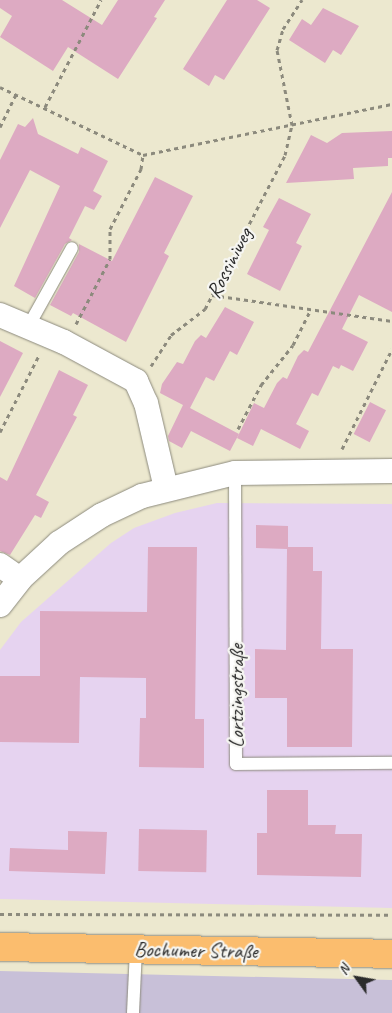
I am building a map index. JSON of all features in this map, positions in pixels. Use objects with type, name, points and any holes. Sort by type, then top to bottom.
[{"type":"main road","name":"Bochumer Straße","points":[[0,946],[392,954]]},
{"type":"street","points":[[0,315],[47,335],[136,381],[146,403],[166,488]]},
{"type":"street","points":[[0,605],[20,579],[59,543],[102,515],[166,488],[235,473],[392,471]]},
{"type":"street","points":[[0,565],[20,579]]},
{"type":"lane","points":[[47,335],[72,248]]},
{"type":"lane","name":"Lortzingstraße","points":[[235,473],[236,764],[392,763]]},
{"type":"lane","points":[[133,1013],[136,949]]},
{"type":"path","points":[[44,107],[101,0]]},
{"type":"path","points":[[292,125],[276,50],[283,29],[302,0]]},
{"type":"path","points":[[0,87],[144,155],[392,104]]},
{"type":"path","points":[[0,127],[16,94]]},
{"type":"path","name":"Rossiniweg","points":[[136,381],[149,369],[171,335],[205,309],[285,155],[292,125]]},
{"type":"path","points":[[0,432],[47,335],[110,259],[110,229],[141,170],[144,155]]},
{"type":"path","points":[[212,295],[392,321]]},
{"type":"path","points":[[238,429],[261,385],[293,345],[312,308]]},
{"type":"path","points":[[331,471],[392,349]]},
{"type":"path","points":[[0,914],[392,916]]},
{"type":"shaded area","points":[[217,503],[392,504],[392,908],[0,899],[0,650],[21,622],[111,543],[134,528],[175,513]]},
{"type":"shaded area","points":[[0,971],[392,980],[392,1013],[0,1013]]},
{"type":"building","points":[[0,0],[62,0],[102,25],[118,0],[165,0],[154,17],[157,18],[118,79],[68,47],[53,71],[0,37],[12,16],[0,8]]},
{"type":"building","points":[[227,0],[257,0],[270,8],[224,80],[215,75],[209,86],[183,69]]},
{"type":"building","points":[[323,8],[359,26],[341,55],[333,50],[325,63],[289,40],[302,19],[311,25]]},
{"type":"building","points":[[33,118],[38,134],[78,154],[81,147],[108,161],[93,191],[102,196],[94,210],[85,206],[69,238],[72,240],[65,244],[35,298],[14,286],[60,186],[30,170],[0,228],[0,160],[18,124],[25,127]]},
{"type":"building","points":[[392,131],[392,158],[388,158],[388,166],[353,168],[354,179],[286,183],[311,135],[327,143],[342,133]]},
{"type":"building","points":[[155,177],[193,196],[164,253],[169,256],[126,342],[73,313],[71,316],[50,305],[79,252],[79,244],[112,261]]},
{"type":"building","points":[[392,192],[392,312],[359,295],[342,329],[368,342],[353,371],[341,365],[339,369],[333,366],[318,396],[312,393],[296,424],[309,431],[300,449],[261,429],[253,446],[237,438],[254,403],[264,408],[277,383],[283,377],[287,379],[298,356],[304,350],[308,352]]},
{"type":"building","points":[[279,198],[311,214],[296,243],[302,246],[280,291],[247,274],[269,230],[263,227]]},
{"type":"building","points":[[225,307],[254,322],[237,355],[230,351],[214,381],[206,377],[190,408],[239,434],[230,451],[191,431],[182,448],[169,441],[168,436],[183,405],[160,393],[162,384],[177,362],[183,364],[195,341],[201,335],[206,338]]},
{"type":"building","points":[[0,341],[23,353],[0,397]]},
{"type":"building","points":[[59,370],[88,385],[73,415],[77,417],[36,495],[49,502],[41,518],[35,515],[10,555],[0,551],[0,477],[7,481]]},
{"type":"building","points":[[370,402],[386,410],[370,442],[354,434]]},
{"type":"building","points":[[256,525],[288,526],[288,547],[313,547],[313,571],[322,571],[321,649],[353,649],[352,747],[287,747],[287,698],[255,698],[255,649],[286,650],[287,549],[256,548]]},
{"type":"building","points":[[148,547],[197,547],[195,719],[204,719],[204,768],[139,767],[140,718],[146,718],[146,678],[80,677],[79,743],[0,742],[0,676],[40,676],[40,611],[147,612]]},
{"type":"building","points":[[267,790],[308,790],[308,825],[336,825],[335,834],[362,834],[361,877],[257,875],[257,833],[267,833]]},
{"type":"building","points":[[139,829],[207,830],[206,872],[138,871]]},
{"type":"building","points":[[68,831],[107,832],[105,874],[9,871],[10,848],[68,850]]}]
